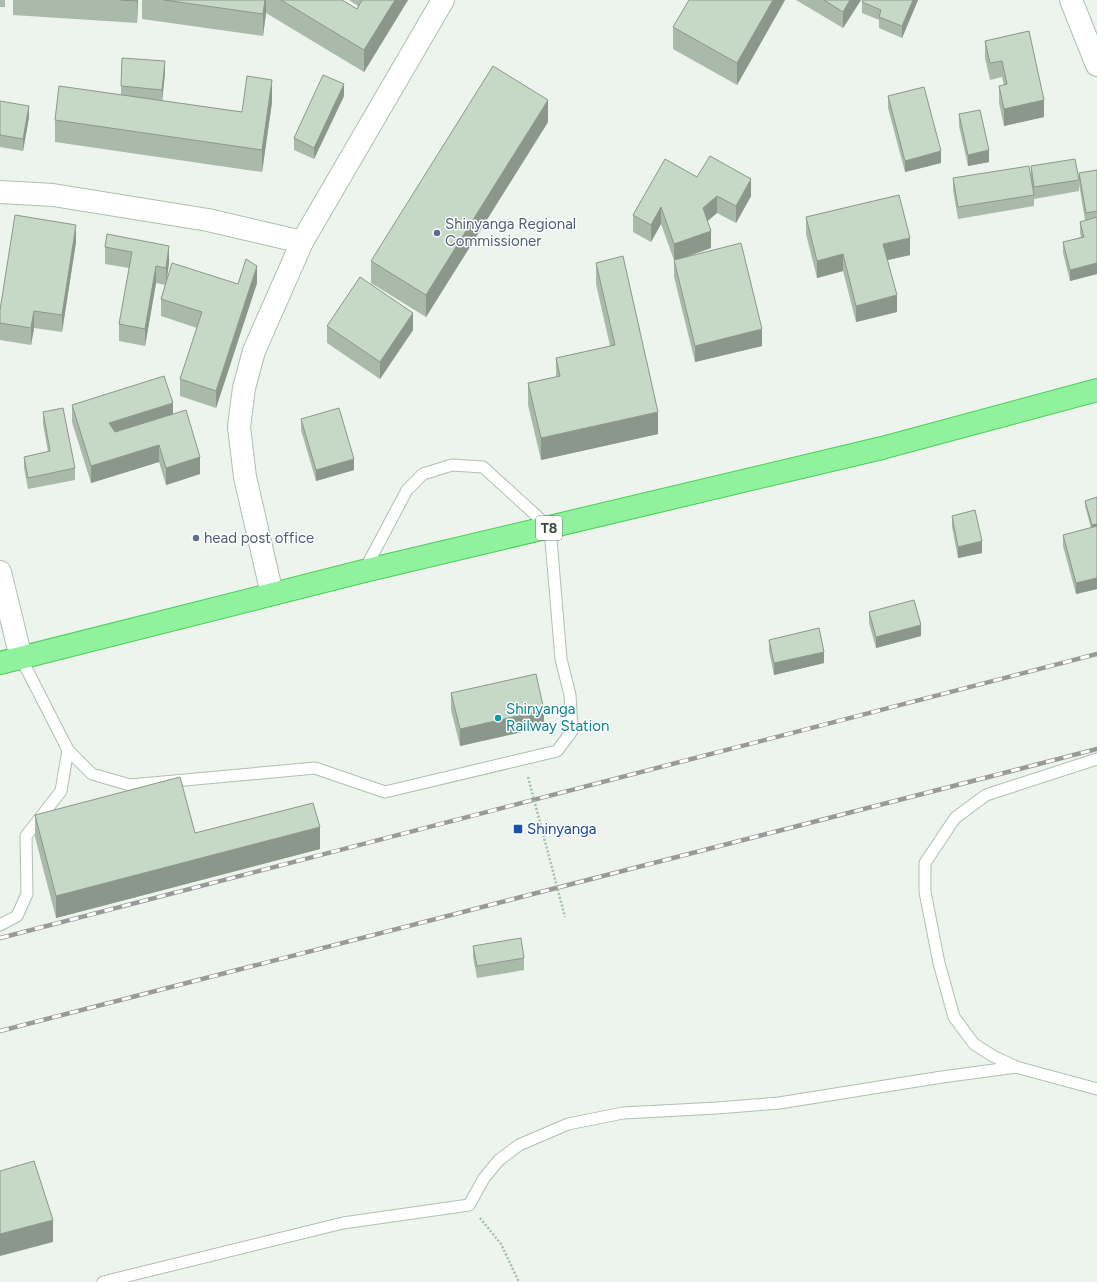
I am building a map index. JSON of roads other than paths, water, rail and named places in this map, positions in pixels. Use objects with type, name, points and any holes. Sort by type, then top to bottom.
[{"type":"highway","name":"T8","points":[[0,663],[364,571],[882,448],[1097,390]]},
{"type":"street","points":[[272,594],[245,477],[239,427],[244,388],[254,351],[302,242],[443,0]]},
{"type":"street","points":[[1071,0],[1097,66]]},
{"type":"street","points":[[0,192],[53,195],[208,220],[302,242]]},
{"type":"street","points":[[0,572],[21,658]]},
{"type":"lane","points":[[21,658],[68,750],[92,774],[130,786],[315,768],[385,792],[557,751],[572,731],[570,695],[561,659],[550,528],[482,467],[452,465],[423,474],[407,490],[364,571]]},
{"type":"lane","points":[[0,925],[17,916],[27,894],[26,836],[61,791],[68,750]]},
{"type":"lane","points":[[1097,759],[986,795],[955,818],[925,863],[925,892],[939,963],[954,1017],[974,1044],[993,1056],[1016,1067],[1097,1089]]},
{"type":"lane","points":[[103,1282],[343,1223],[469,1205],[484,1178],[498,1160],[519,1145],[568,1124],[623,1113],[778,1103],[1016,1067]]},
{"type":"railway","points":[[0,938],[1097,654]]},
{"type":"railway","points":[[0,1031],[1097,749]]},
{"type":"place","name":"Shinyanga Regional Commissioner","points":[[437,233]]},
{"type":"place","name":"head post office","points":[[196,538]]},
{"type":"place","name":"Shinyanga Railway Station","points":[[498,718]]},
{"type":"place","name":"Shinyanga","points":[[518,829]]}]
